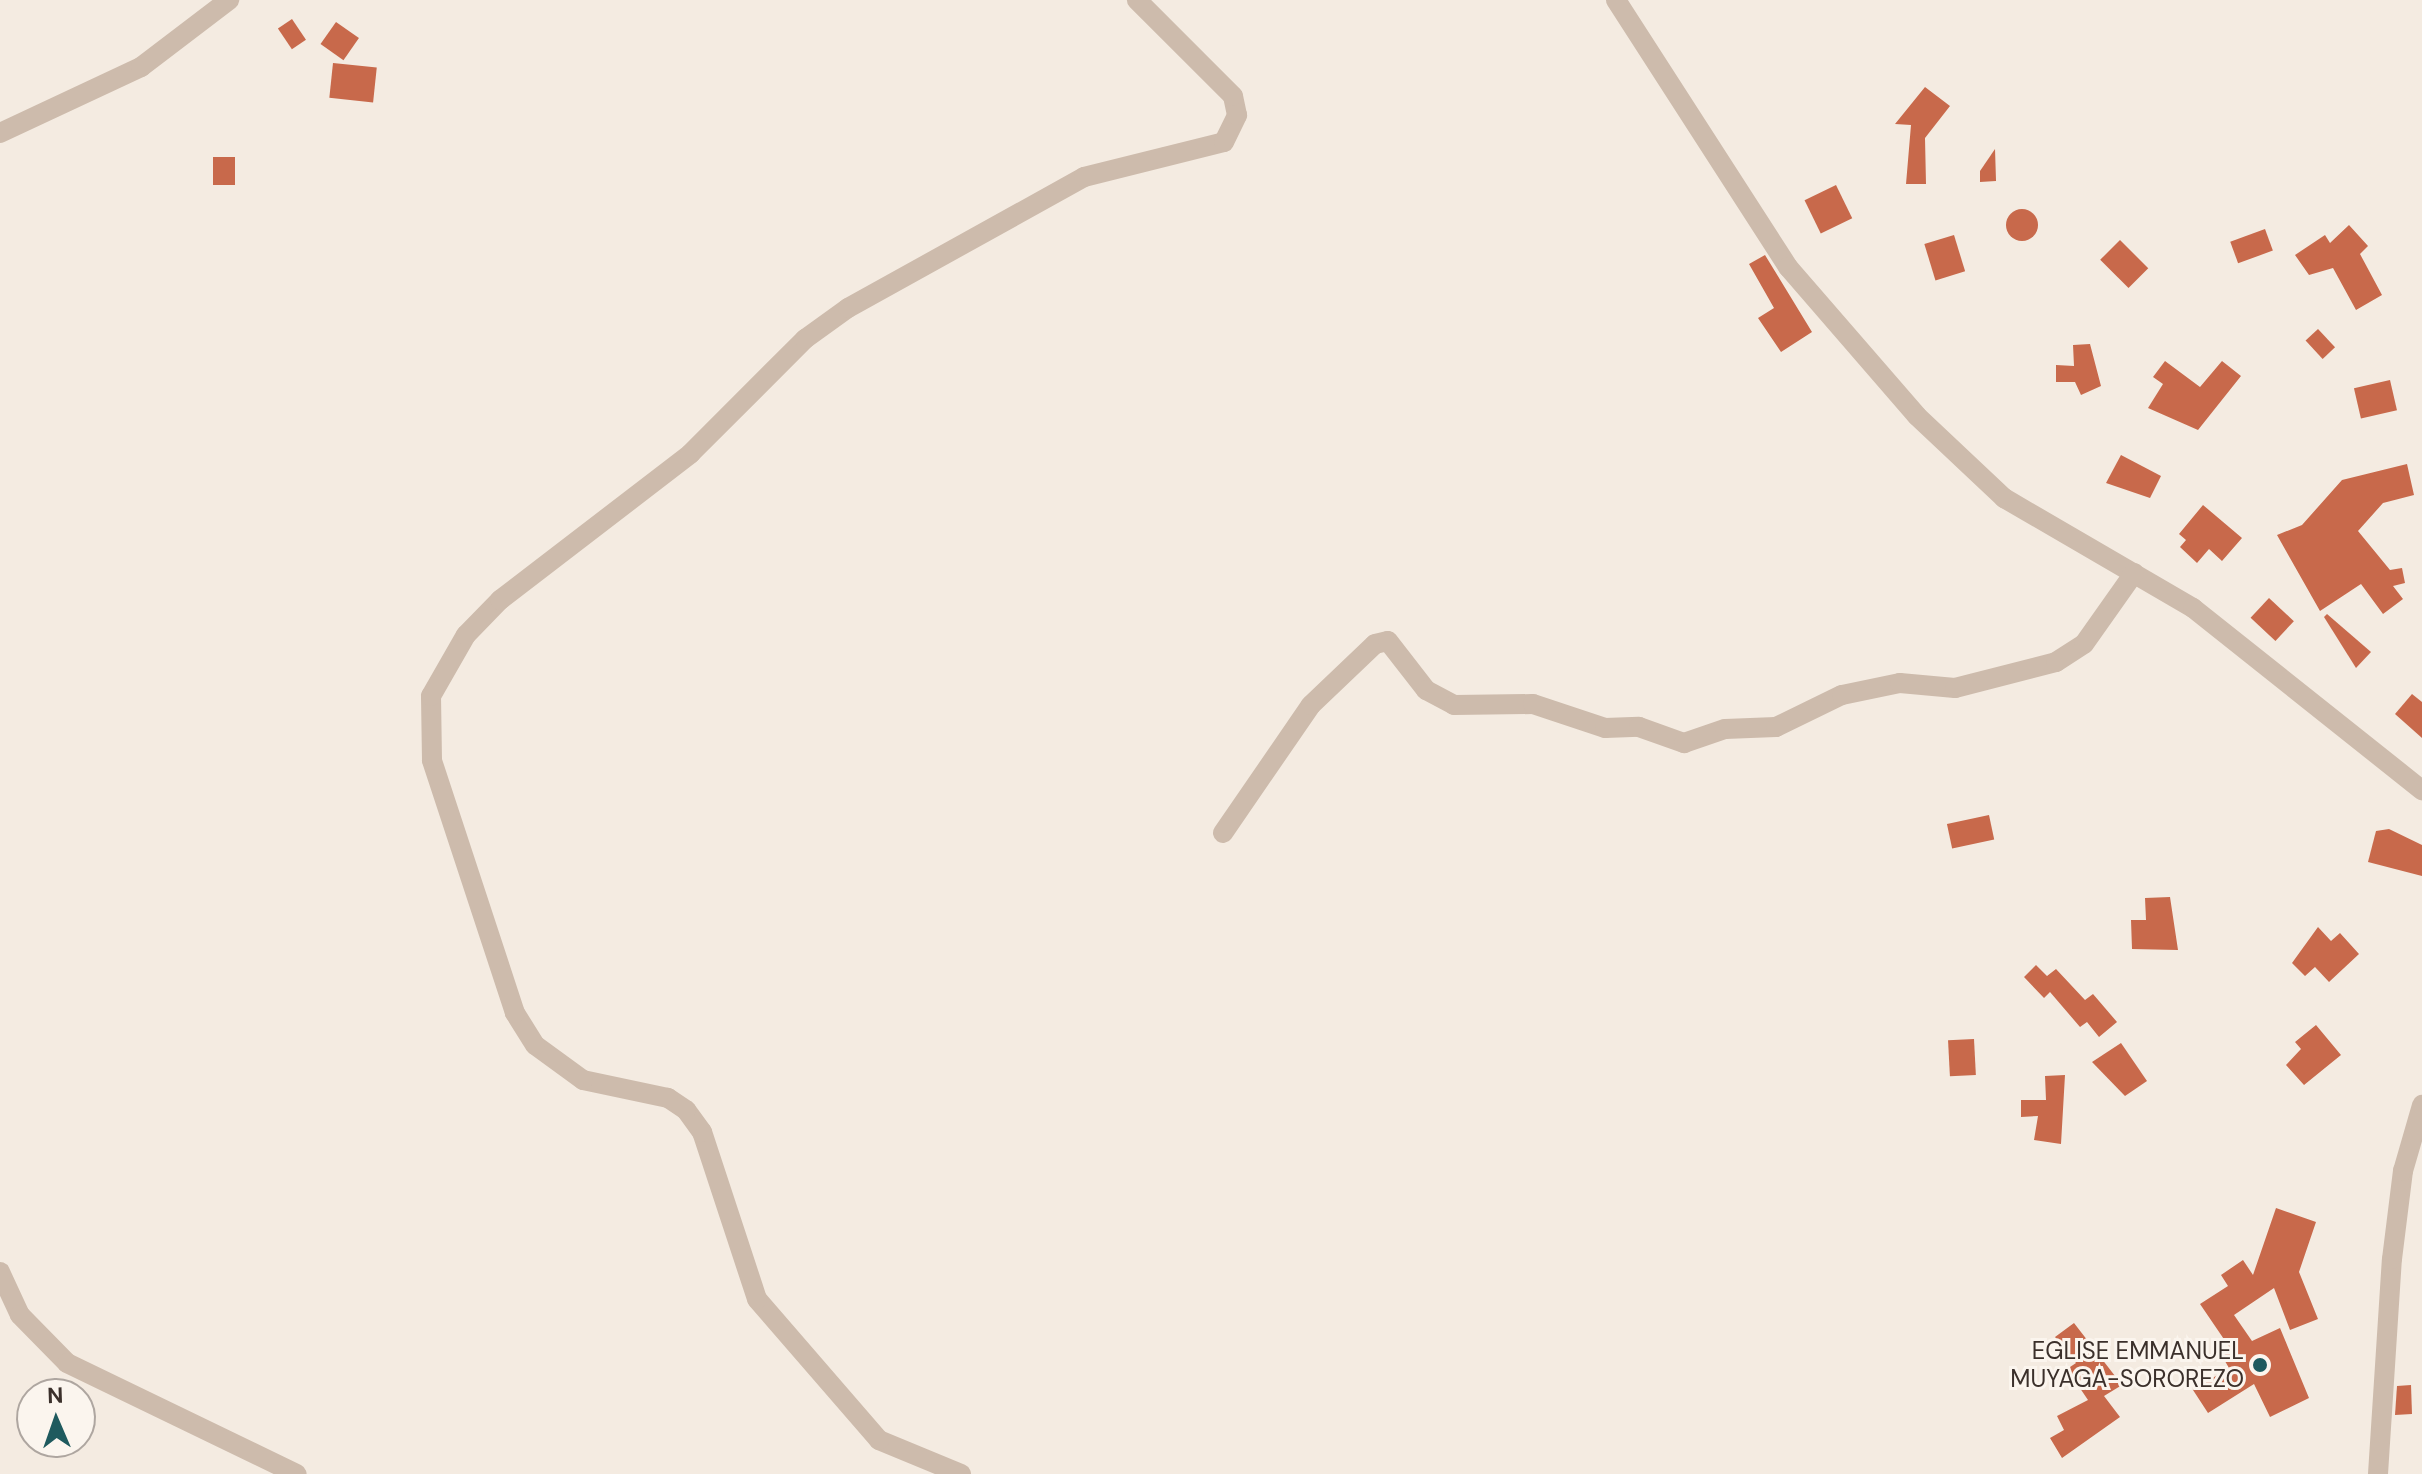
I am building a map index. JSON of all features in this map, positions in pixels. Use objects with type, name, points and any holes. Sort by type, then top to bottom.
[{"type":"street","points":[[0,133],[141,67],[229,0]]},
{"type":"street","points":[[961,1474],[879,1440],[757,1299],[702,1132],[686,1110],[668,1098],[583,1080],[535,1045],[515,1013],[432,760],[431,696],[466,635],[500,600],[690,454],[805,339],[848,308],[1084,177],[1224,142],[1237,115],[1233,96],[1137,0]]},
{"type":"street","points":[[1616,0],[1788,267],[1917,416],[2004,498],[2193,608],[2422,790]]},
{"type":"street","points":[[1223,833],[1311,705],[1375,644],[1388,641],[1426,690],[1454,705],[1533,704],[1605,728],[1639,727],[1684,743],[1725,729],[1776,727],[1856,692],[1900,683],[1955,688],[2056,662],[2084,644],[2134,573]]},
{"type":"street","points":[[2378,1474],[2392,1259],[2403,1171],[2422,1105]]},
{"type":"street","points":[[0,1272],[20,1315],[67,1363],[297,1474]]},
{"type":"building","points":[[292,19],[306,40],[292,49],[278,29]]},
{"type":"building","points":[[336,22],[359,38],[343,60],[321,44]]},
{"type":"building","points":[[333,63],[377,68],[373,102],[329,98]]},
{"type":"building","points":[[1925,87],[1950,106],[1925,138],[1926,184],[1906,184],[1911,125],[1895,124]]},
{"type":"building","points":[[1995,149],[1996,181],[1980,182],[1980,171]]},
{"type":"building","points":[[213,157],[235,157],[235,185],[213,185]]},
{"type":"building","points":[[1836,185],[1852,218],[1821,234],[1805,200]]},
{"type":"building","points":[[2022,209],[2033,214],[2038,225],[2033,236],[2022,241],[2011,236],[2006,225],[2011,214]]},
{"type":"building","points":[[2349,225],[2368,246],[2360,254],[2382,295],[2356,310],[2333,268],[2309,275],[2295,255],[2325,235],[2330,243]]},
{"type":"building","points":[[2265,229],[2273,251],[2238,263],[2230,242]]},
{"type":"building","points":[[1954,235],[1965,271],[1935,280],[1924,244]]},
{"type":"building","points":[[2120,240],[2148,268],[2128,288],[2100,260]]},
{"type":"building","points":[[1765,255],[1812,332],[1781,352],[1758,318],[1774,308],[1749,264]]},
{"type":"building","points":[[2318,329],[2335,347],[2323,359],[2306,341]]},
{"type":"building","points":[[2090,344],[2101,386],[2081,395],[2075,382],[2056,382],[2056,365],[2074,366],[2073,345]]},
{"type":"building","points":[[2165,361],[2200,387],[2222,361],[2241,376],[2198,430],[2148,408],[2163,384],[2153,377]]},
{"type":"building","points":[[2390,380],[2397,410],[2361,419],[2354,388]]},
{"type":"building","points":[[2121,455],[2161,476],[2150,498],[2106,483]]},
{"type":"building","points":[[2407,464],[2414,495],[2383,503],[2358,531],[2390,570],[2402,568],[2405,583],[2393,586],[2403,599],[2383,614],[2361,584],[2320,611],[2277,535],[2302,525],[2342,480]]},
{"type":"building","points":[[2203,505],[2242,538],[2222,561],[2209,549],[2197,563],[2180,547],[2186,540],[2179,534]]},
{"type":"building","points":[[2269,598],[2294,621],[2275,641],[2251,618]]},
{"type":"building","points":[[2327,614],[2371,652],[2356,668],[2324,617]]},
{"type":"building","points":[[2412,694],[2422,702],[2422,738],[2395,714]]},
{"type":"building","points":[[1989,815],[1994,839],[1952,848],[1947,824]]},
{"type":"building","points":[[2389,829],[2422,845],[2422,876],[2368,862],[2376,831]]},
{"type":"building","points":[[2170,897],[2178,950],[2132,949],[2131,920],[2146,920],[2145,898]]},
{"type":"building","points":[[2318,927],[2331,941],[2340,933],[2359,954],[2329,982],[2315,967],[2305,976],[2292,963]]},
{"type":"building","points":[[2036,965],[2047,976],[2056,969],[2085,1000],[2093,994],[2117,1022],[2099,1037],[2087,1022],[2080,1027],[2050,992],[2044,998],[2024,977]]},
{"type":"building","points":[[2316,1025],[2341,1055],[2304,1085],[2286,1065],[2301,1049],[2295,1042]]},
{"type":"building","points":[[1974,1039],[1976,1075],[1950,1076],[1948,1040]]},
{"type":"building","points":[[2121,1043],[2147,1081],[2125,1096],[2092,1062]]},
{"type":"building","points":[[2065,1075],[2061,1144],[2034,1140],[2038,1116],[2021,1117],[2021,1100],[2046,1100],[2045,1076]]},
{"type":"building","points":[[2276,1208],[2316,1222],[2299,1272],[2318,1319],[2290,1330],[2274,1288],[2234,1315],[2252,1341],[2280,1328],[2309,1398],[2270,1417],[2254,1384],[2208,1413],[2193,1390],[2229,1368],[2222,1356],[2232,1351],[2200,1304],[2228,1286],[2221,1275],[2243,1260],[2253,1275]]},
{"type":"building","points":[[2074,1323],[2122,1385],[2104,1396],[2120,1417],[2062,1458],[2050,1438],[2064,1430],[2057,1416],[2088,1400],[2067,1369],[2076,1363],[2055,1337]]},
{"type":"building","points":[[2411,1385],[2412,1414],[2395,1415],[2397,1386]]},
{"type":"place","name":"EGLISE EMMANUEL MUYAGA-SOROREZO","points":[[2260,1365]]}]
